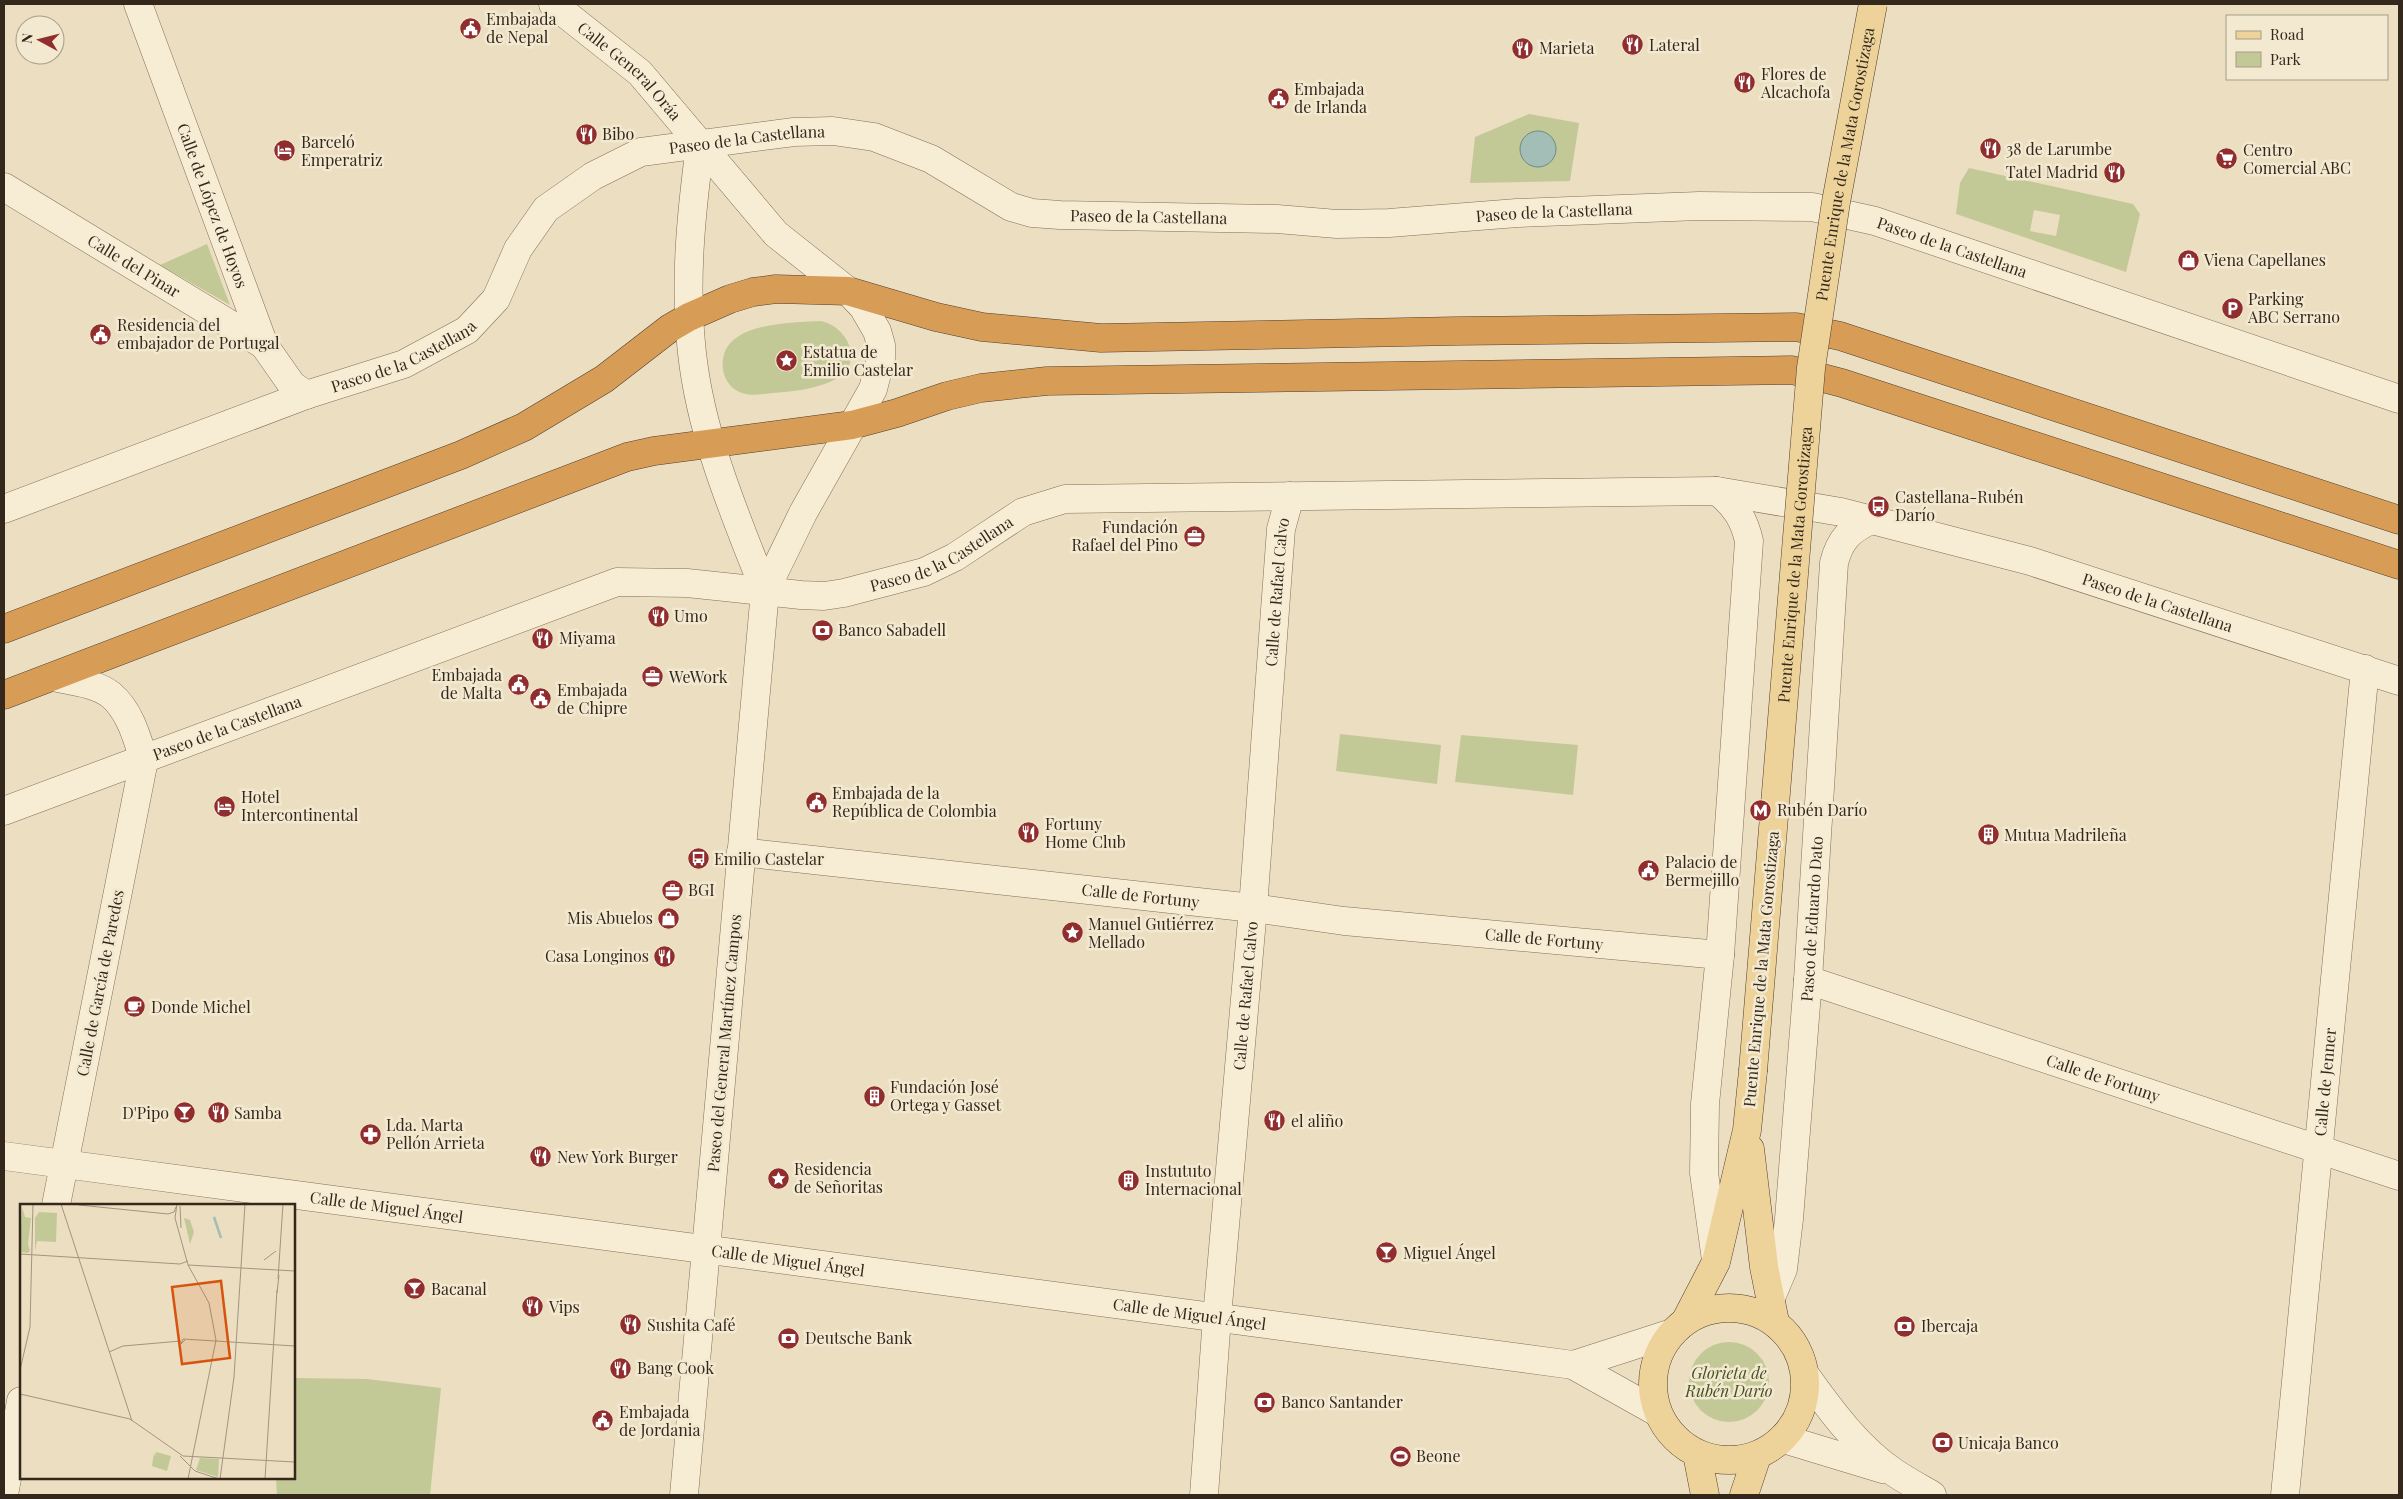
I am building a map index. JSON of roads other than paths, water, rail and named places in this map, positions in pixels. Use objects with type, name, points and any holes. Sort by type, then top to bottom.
[{"type":"highway","points":[[4,628],[461,455],[524,427],[604,379],[670,328],[689,317],[710,307],[753,292],[776,289],[848,291],[936,317],[982,327],[1101,338],[1796,327],[1840,336],[2399,520]]},
{"type":"highway","points":[[4,695],[598,466],[642,453],[852,424],[897,414],[947,396],[981,388],[1047,381],[1792,370],[1852,386],[2399,565]]},
{"type":"main road","name":"Puente Enrique de la Mata Gorostizaga","points":[[1747,1130],[1811,368],[1836,202],[1873,4]]},
{"type":"main road","points":[[1747,1130],[1764,1267],[1772,1311],[1796,1346],[1806,1376],[1801,1412],[1784,1439],[1757,1456],[1725,1461],[1697,1454],[1673,1437],[1657,1412],[1652,1379],[1658,1354],[1679,1326],[1716,1262],[1747,1130]]},
{"type":"main road","points":[[1679,1326],[1710,1309],[1736,1307],[1756,1312],[1772,1311]]},
{"type":"main road","points":[[1697,1454],[1705,1495]]},
{"type":"main road","points":[[1744,1495],[1757,1456]]},
{"type":"street","name":"Calle de López de Hoyos","points":[[138,4],[264,345],[292,386],[306,395]]},
{"type":"street","name":"Calle General Oráa","points":[[553,4],[640,73],[776,234],[848,291],[872,320],[881,345],[881,358],[873,390],[803,513],[765,591]]},
{"type":"street","name":"Paseo de la Castellana","points":[[4,509],[306,395],[404,364],[467,330],[496,299],[518,249],[546,209],[594,176],[641,152],[700,146],[794,132],[833,131],[874,137],[931,159],[1011,207],[1032,213],[1277,220],[1337,224],[1389,223],[1517,213],[1699,206],[1812,207],[1875,221],[2399,399]]},
{"type":"street","points":[[700,146],[689,236],[689,317],[692,354],[711,443],[734,513],[765,591]]},
{"type":"street","name":"Calle del Pinar","points":[[4,187],[264,345]]},
{"type":"street","points":[[1716,1262],[1704,1173],[1705,1104],[1720,955],[1749,541],[1746,526],[1738,510],[1717,491]]},
{"type":"street","name":"Paseo de la Castellana","points":[[4,811],[616,582],[687,583],[824,596],[898,580],[924,572],[955,557],[1023,512],[1065,498],[1717,491],[1841,512],[2030,561],[2399,681]]},
{"type":"street","name":"Calle de Rafael Calvo","points":[[1204,1495],[1217,1317],[1253,908],[1281,529],[1290,496]]},
{"type":"street","name":"Paseo de Eduardo Dato","points":[[1772,1311],[1787,1246],[1808,980],[1834,562],[1844,537],[1871,520]]},
{"type":"street","name":"Paseo del General Martínez Campos","points":[[684,1495],[765,591]]},
{"type":"street","name":"Calle de Jenner","points":[[2285,1495],[2365,669]]},
{"type":"street","name":"Paseo de la Castellana","points":[[53,677],[88,684],[111,695],[132,723],[144,760]]},
{"type":"street","name":"Calle de García de Paredes","points":[[56,1204],[144,760]]},
{"type":"street","name":"Calle de Fortuny","points":[[741,852],[1253,908],[1344,921],[1720,955]]},
{"type":"street","name":"Calle de Fortuny","points":[[1808,980],[2399,1176]]},
{"type":"street","name":"Calle de Miguel Ángel","points":[[4,1156],[1573,1365],[1657,1412]]},
{"type":"street","name":"Calle de Miguel Ángel","points":[[1573,1365],[1679,1326]]},
{"type":"street","points":[[1806,1376],[1836,1418],[1894,1472],[1932,1495]]},
{"type":"street","points":[[4,1495],[20,1407]]},
{"type":"street","points":[[1784,1439],[1894,1472]]},
{"type":"water","points":[[1538,131],[1551,136],[1556,149],[1551,162],[1538,167],[1525,162],[1520,149],[1525,136]]},
{"type":"place","name":"Embajada de Nepal","points":[[470,28]]},
{"type":"place","name":"Lateral","points":[[1633,45]]},
{"type":"place","name":"Marieta","points":[[1523,48]]},
{"type":"place","name":"Flores de Alcachofa","points":[[1745,83]]},
{"type":"place","name":"Embajada de Irlanda","points":[[1278,98]]},
{"type":"place","name":"Bibo","points":[[586,134]]},
{"type":"place","name":"38 de Larumbe","points":[[1990,149]]},
{"type":"place","name":"Barceló Emperatriz","points":[[285,151]]},
{"type":"place","name":"Centro Comercial ABC","points":[[2227,159]]},
{"type":"place","name":"Tatel Madrid","points":[[2114,172]]},
{"type":"place","name":"Viena Capellanes","points":[[2188,260]]},
{"type":"place","name":"Parking ABC Serrano","points":[[2232,308]]},
{"type":"place","name":"Residencia del embajador de Portugal","points":[[101,334]]},
{"type":"place","name":"Estatua de Emilio Castelar","points":[[787,361]]},
{"type":"place","name":"Castellana-Rubén Darío","points":[[1879,506]]},
{"type":"place","name":"Fundación Rafael del Pino","points":[[1194,536]]},
{"type":"place","name":"Umo","points":[[658,616]]},
{"type":"place","name":"Banco Sabadell","points":[[822,630]]},
{"type":"place","name":"Miyama","points":[[543,638]]},
{"type":"place","name":"WeWork","points":[[653,677]]},
{"type":"place","name":"Embajada de Malta","points":[[518,684]]},
{"type":"place","name":"Embajada de Chipre","points":[[541,699]]},
{"type":"place","name":"Embajada de la República de Colombia","points":[[816,802]]},
{"type":"place","name":"Hotel Intercontinental","points":[[225,806]]},
{"type":"place","name":"Rubén Darío","points":[[1761,810]]},
{"type":"place","name":"Fortuny Home Club","points":[[1029,833]]},
{"type":"place","name":"Mutua Madrileña","points":[[1988,835]]},
{"type":"place","name":"Emilio Castelar","points":[[698,859]]},
{"type":"place","name":"Palacio de Bermejillo","points":[[1649,871]]},
{"type":"place","name":"BGI","points":[[672,890]]},
{"type":"place","name":"Mis Abuelos","points":[[669,918]]},
{"type":"place","name":"Manuel Gutiérrez Mellado","points":[[1072,933]]},
{"type":"place","name":"Casa Longinos","points":[[665,956]]},
{"type":"place","name":"Donde Michel","points":[[135,1007]]},
{"type":"place","name":"Fundación José Ortega y Gasset","points":[[874,1096]]},
{"type":"place","name":"D'Pipo","points":[[185,1113]]},
{"type":"place","name":"Samba","points":[[218,1113]]},
{"type":"place","name":"el aliño","points":[[1275,1121]]},
{"type":"place","name":"Lda. Marta Pellón Arrieta","points":[[370,1134]]},
{"type":"place","name":"New York Burger","points":[[541,1157]]},
{"type":"place","name":"Residencia de Señoritas","points":[[778,1178]]},
{"type":"place","name":"Instututo Internacional","points":[[1129,1180]]},
{"type":"place","name":"Miguel Ángel","points":[[1387,1253]]},
{"type":"place","name":"Bacanal","points":[[415,1289]]},
{"type":"place","name":"Vips","points":[[533,1307]]},
{"type":"place","name":"Sushita Café","points":[[631,1325]]},
{"type":"place","name":"Ibercaja","points":[[1905,1326]]},
{"type":"place","name":"Deutsche Bank","points":[[789,1338]]},
{"type":"place","name":"Bang Cook","points":[[621,1368]]},
{"type":"place","name":"Banco Santander","points":[[1265,1402]]},
{"type":"place","name":"Embajada de Jordania","points":[[603,1421]]},
{"type":"place","name":"Unicaja Banco","points":[[1942,1443]]},
{"type":"place","name":"Beone","points":[[1400,1456]]},
{"type":"park label","name":"Glorieta de Rubén Darío","points":[[1729,1382]]}]
